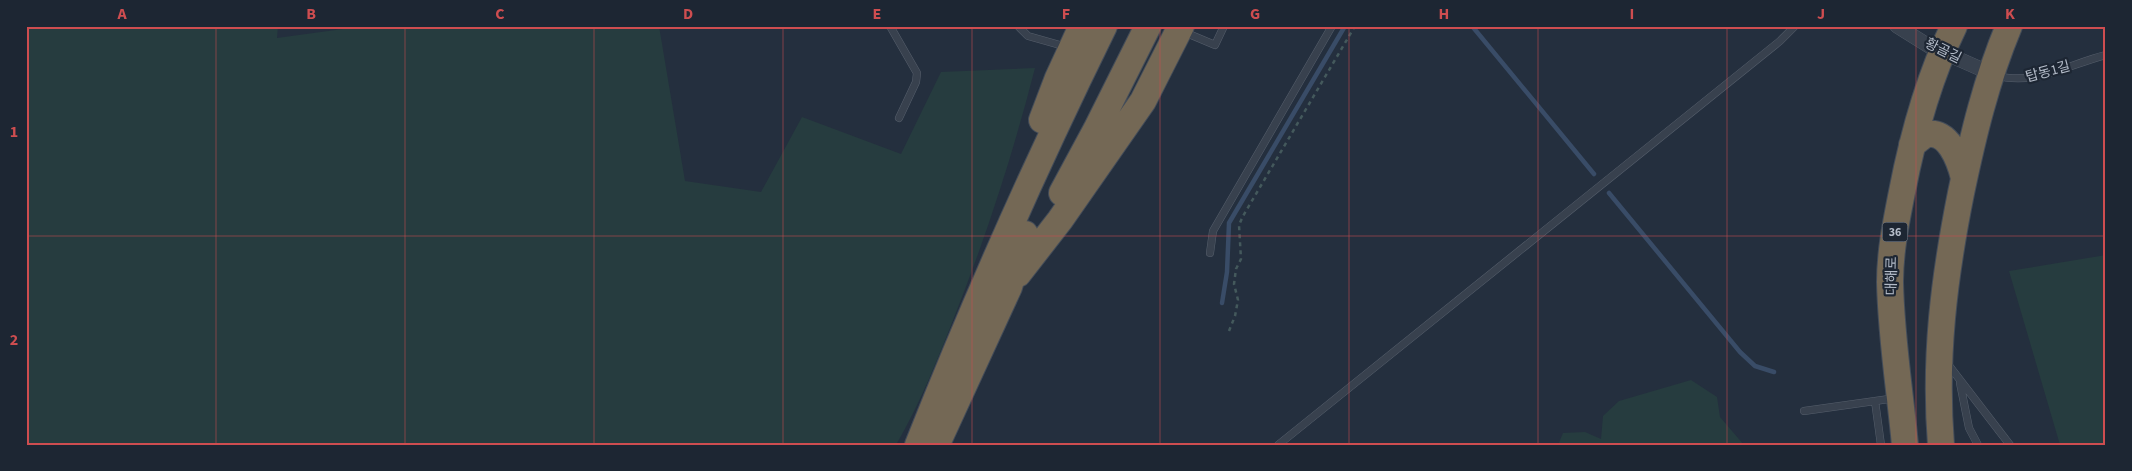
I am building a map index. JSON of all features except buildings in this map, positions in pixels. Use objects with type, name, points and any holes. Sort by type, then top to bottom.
[{"type":"highway","points":[[937,445],[945,402],[1001,251],[1034,175],[1104,26]]},
{"type":"highway","points":[[1008,287],[1020,247],[1039,196],[1120,26]]},
{"type":"highway","points":[[918,445],[945,402],[1096,130],[1148,26]]},
{"type":"highway","name":"대해로","points":[[1906,445],[1892,321],[1890,281],[1892,252],[1898,212],[1918,119],[1954,26]]},
{"type":"highway","points":[[1941,445],[1938,350],[1944,286],[1973,132],[1990,74],[2009,26]]},
{"type":"highway","points":[[1008,287],[1060,220],[1142,102],[1180,28]]},
{"type":"highway","points":[[1001,251],[1013,197],[1058,78],[1077,37]]},
{"type":"highway","points":[[1912,145],[1926,135],[1937,135],[1947,141],[1958,156],[1964,178]]},
{"type":"highway","points":[[908,445],[945,402]]},
{"type":"highway","points":[[945,402],[945,445]]},
{"type":"street","name":"황골길","points":[[1897,26],[1943,52],[1990,74]]},
{"type":"lane","points":[[890,26],[917,72],[916,82],[899,118]]},
{"type":"lane","points":[[1018,26],[1028,36],[1077,37]]},
{"type":"lane","points":[[1180,28],[1215,45],[1224,26]]},
{"type":"lane","points":[[1210,253],[1213,231],[1332,26]]},
{"type":"lane","points":[[1278,445],[1795,26]]},
{"type":"lane","name":"탑동1길","points":[[1990,74],[2009,79],[2039,77],[2106,55]]},
{"type":"lane","points":[[1938,350],[2010,445]]},
{"type":"lane","points":[[1960,380],[1970,428],[1978,445]]},
{"type":"lane","points":[[1804,411],[1901,397]]},
{"type":"lane","points":[[1875,401],[1881,445]]},
{"type":"path","points":[[1229,331],[1235,316],[1238,300],[1234,284],[1236,269],[1241,259],[1240,225],[1243,216],[1355,26]]},
{"type":"green space","points":[[26,26],[278,26],[277,38],[365,26],[659,26],[685,181],[761,192],[802,117],[901,154],[941,72],[1035,68],[1000,190],[968,280],[929,379],[896,445],[26,445]]},
{"type":"green space","points":[[2106,255],[2106,445],[2060,445],[2009,271]]},
{"type":"green space","points":[[1691,380],[1717,397],[1720,417],[1744,445],[1558,445],[1563,433],[1585,432],[1601,439],[1603,416],[1619,401]]},
{"type":"waterway","points":[[1222,303],[1227,272],[1229,223],[1345,26]]},
{"type":"waterway","points":[[1472,26],[1594,174]]},
{"type":"waterway","points":[[1609,193],[1740,352],[1755,366],[1774,372]]}]
